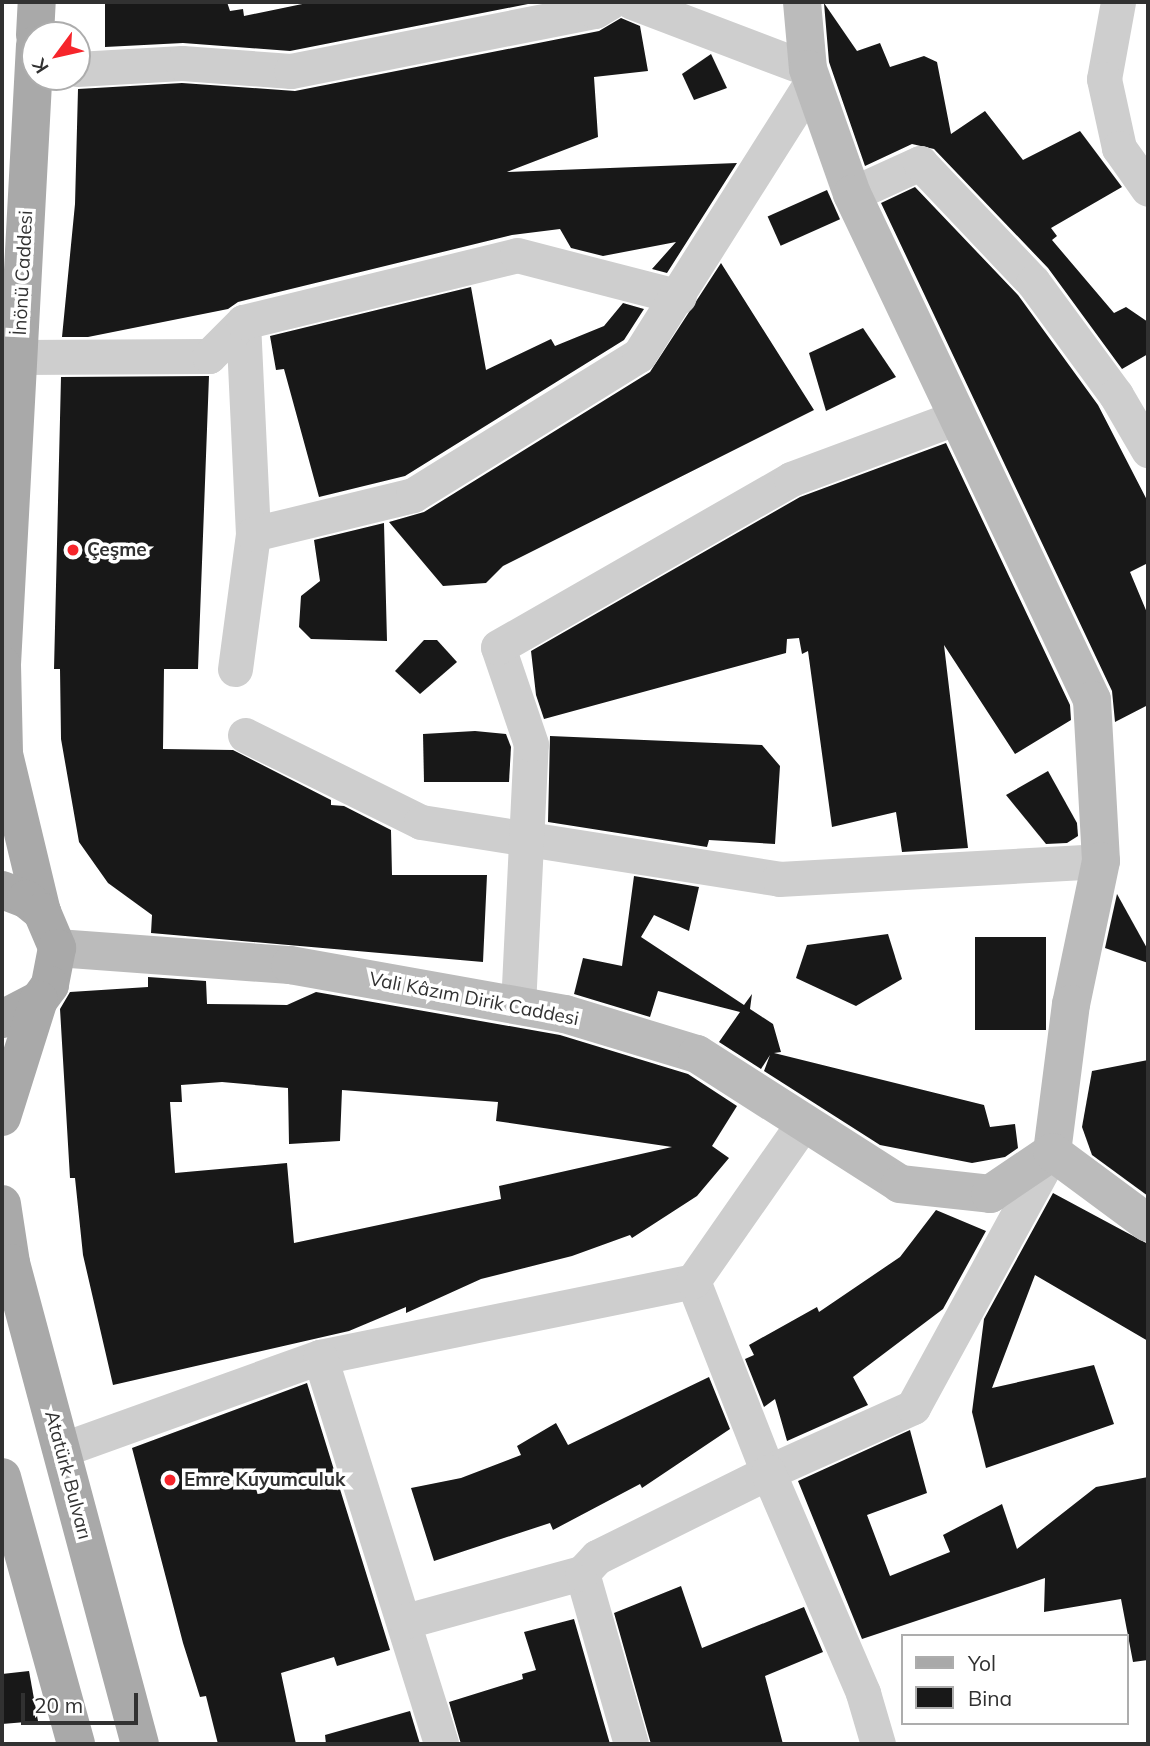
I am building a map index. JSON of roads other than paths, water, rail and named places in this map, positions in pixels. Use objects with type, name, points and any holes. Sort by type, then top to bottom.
[{"type":"main road","name":"İnönü Caddesi","points":[[36,21],[37,2]]},
{"type":"main road","name":"İnönü Caddesi","points":[[32,91],[12,294],[19,357],[2,665],[3,741],[42,912],[57,948]]},
{"type":"main road","points":[[2,890],[26,898],[42,912]]},
{"type":"main road","points":[[2,1117],[39,1000],[50,985],[57,948]]},
{"type":"main road","points":[[2,1019],[39,1000]]},
{"type":"main road","name":"Atatürk Bulvarı","points":[[2,1204],[11,1263],[140,1744]]},
{"type":"main road","points":[[2,1477],[76,1744]]},
{"type":"street","points":[[91,68],[182,63],[291,71],[595,11],[610,2]]},
{"type":"street","points":[[632,2],[810,75]]},
{"type":"street","points":[[406,1621],[582,1573],[597,1557],[768,1472],[913,1407],[1052,1153],[1071,1004],[1101,861],[1092,700],[852,194],[810,75],[803,2]]},
{"type":"street","points":[[1118,2],[1104,79],[1119,148],[1148,189]]},
{"type":"street","points":[[253,534],[413,495],[639,355],[679,297],[810,75]]},
{"type":"street","points":[[852,194],[920,163],[1033,282],[1116,395],[1148,450]]},
{"type":"street","points":[[19,357],[209,356],[243,322],[517,255],[679,297]]},
{"type":"street","points":[[234,669],[253,534],[243,322]]},
{"type":"street","points":[[518,1006],[531,744],[498,648],[791,479],[958,417]]},
{"type":"street","points":[[245,734],[421,822],[526,836],[779,879],[1101,861]]},
{"type":"street","name":"Vali Kâzım Dirik Caddesi","points":[[57,948],[290,965],[565,1014],[697,1054],[802,1125],[900,1184],[990,1194],[1052,1153]]},
{"type":"street","points":[[61,1450],[320,1357],[693,1280],[802,1125]]},
{"type":"street","points":[[1052,1153],[1148,1223]]},
{"type":"street","points":[[693,1280],[768,1472],[863,1693],[878,1744]]},
{"type":"street","points":[[320,1357],[406,1621],[441,1744]]},
{"type":"street","points":[[582,1573],[631,1744]]},
{"type":"place","name":"Çeşme","points":[[73,550]]},
{"type":"place","name":"Emre Kuyumculuk","points":[[170,1480]]}]
